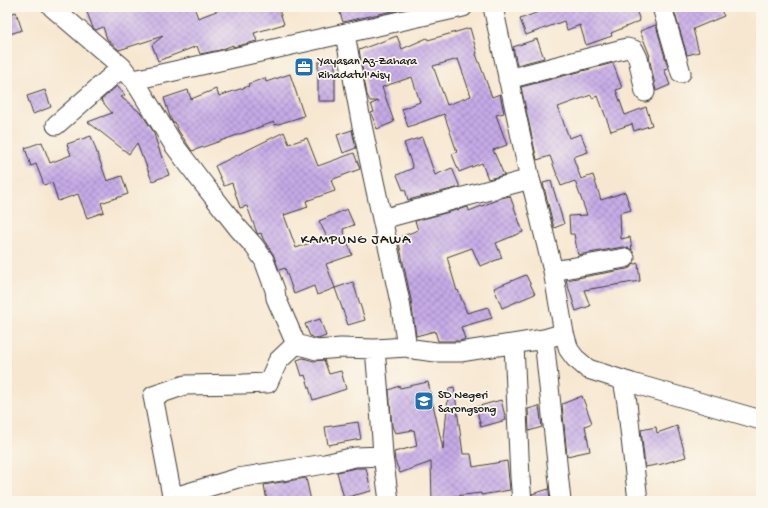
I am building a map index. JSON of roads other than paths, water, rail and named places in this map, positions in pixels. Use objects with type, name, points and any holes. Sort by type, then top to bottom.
[{"type":"street","points":[[52,7],[128,73],[174,145],[238,228],[254,246],[264,260],[275,290],[276,298],[296,344]]},
{"type":"street","points":[[56,125],[128,73],[345,34],[463,7]]},
{"type":"street","points":[[493,7],[530,179],[553,271],[564,333],[569,350],[575,358],[588,369],[761,420]]},
{"type":"street","points":[[662,7],[681,73]]},
{"type":"street","points":[[345,34],[361,121],[400,302],[407,347]]},
{"type":"street","points":[[508,79],[627,48],[634,50],[638,58],[645,92]]},
{"type":"street","points":[[382,219],[530,179]]},
{"type":"street","points":[[553,271],[625,258]]},
{"type":"street","points":[[296,344],[317,350],[407,347],[436,352],[460,352],[544,339],[564,333]]},
{"type":"street","points":[[544,339],[561,501]]},
{"type":"street","points":[[296,344],[278,361],[268,382],[185,385],[153,396],[172,499],[238,478],[355,458],[383,456]]},
{"type":"street","points":[[514,344],[522,501]]},
{"type":"street","points":[[375,349],[383,456],[389,501]]},
{"type":"street","points":[[623,380],[638,501]]},
{"type":"place","name":"Yayasan Az-Zahara Rihadatul'Aisy","points":[[304,67]]},
{"type":"place","name":"SD Negeri Sarongsong","points":[[424,401]]},
{"type":"district","name":"KAMPUNG JAWA","points":[[356,238]]}]
